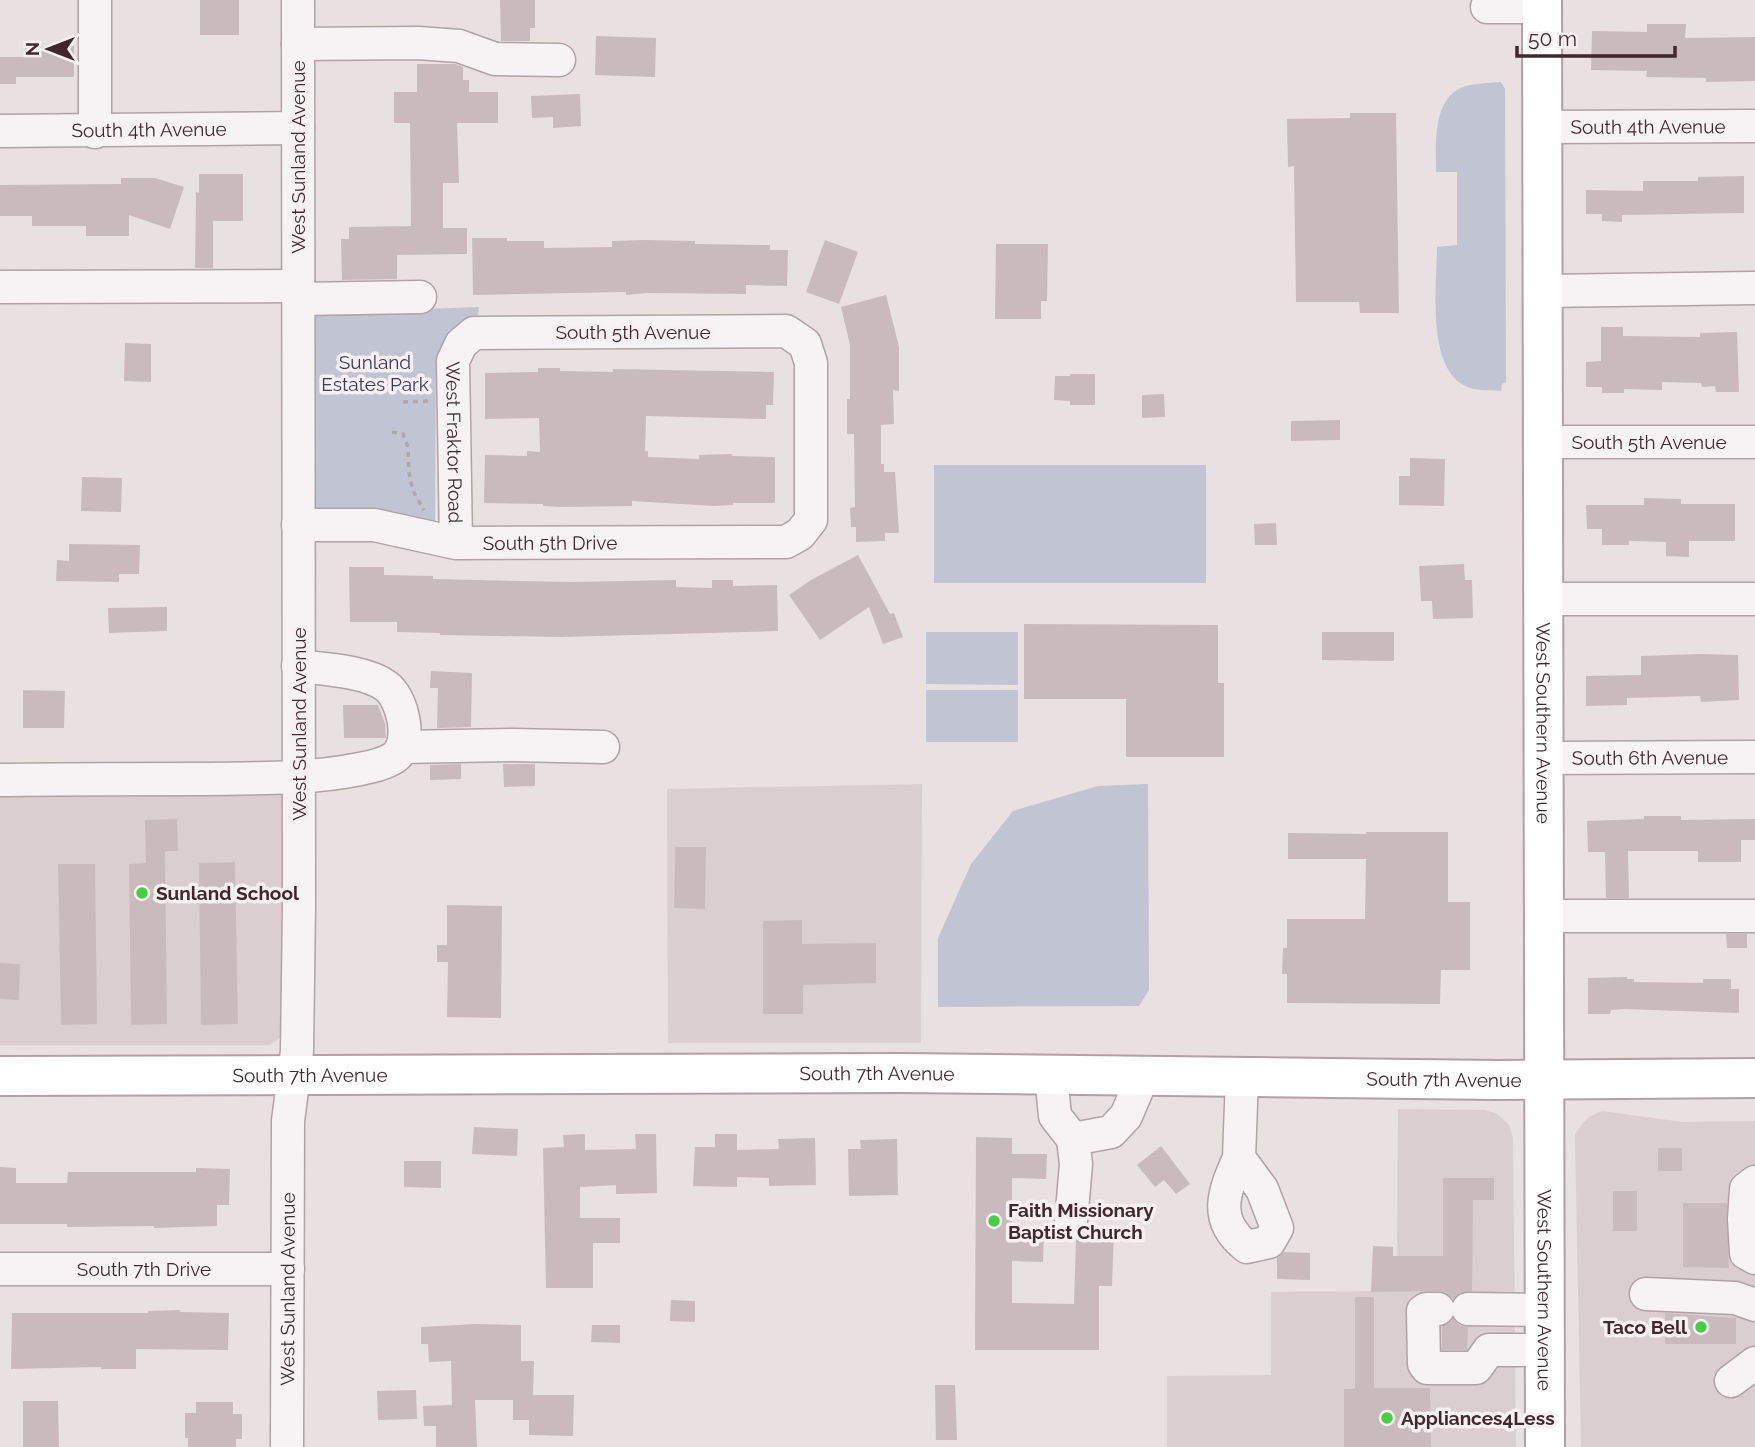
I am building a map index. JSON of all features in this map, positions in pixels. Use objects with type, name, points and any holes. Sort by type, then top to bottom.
[{"type":"main road","name":"West Southern Avenue","points":[[1542,3],[1545,1447]]},
{"type":"main road","name":"South 7th Avenue","points":[[0,1076],[1051,1074],[1544,1079],[1755,1077]]},
{"type":"street","points":[[94,0],[95,132]]},
{"type":"street","name":"West Sunland Avenue","points":[[287,1447],[288,1121],[298,1038],[298,0]]},
{"type":"street","points":[[1487,7],[1542,3]]},
{"type":"street","points":[[298,44],[418,43],[458,47],[495,59],[559,60]]},
{"type":"street","name":"South 4th Avenue","points":[[1542,127],[1755,126]]},
{"type":"street","name":"South 4th Avenue","points":[[0,131],[298,128]]},
{"type":"street","points":[[0,287],[420,297]]},
{"type":"street","points":[[1544,291],[1755,288]]},
{"type":"street","name":"South 5th Avenue","points":[[461,344],[474,333],[786,331],[805,344],[811,363],[811,520],[800,534]]},
{"type":"street","name":"West Fraktor Road","points":[[456,543],[453,361],[461,344]]},
{"type":"street","name":"South 5th Avenue","points":[[1544,442],[1755,442]]},
{"type":"street","name":"South 5th Drive","points":[[298,524],[374,524],[456,543],[786,542],[800,534]]},
{"type":"street","points":[[1544,599],[1755,599]]},
{"type":"street","points":[[0,780],[299,778],[381,764],[396,756],[402,747],[404,725],[400,703],[386,686],[366,677],[298,666]]},
{"type":"street","points":[[402,747],[514,744],[603,747]]},
{"type":"street","name":"South 6th Avenue","points":[[1543,758],[1755,758]]},
{"type":"street","points":[[1544,916],[1755,916]]},
{"type":"street","points":[[1051,1074],[1055,1116],[1073,1139],[1076,1164],[1071,1222]]},
{"type":"street","points":[[1073,1139],[1111,1132],[1126,1116],[1143,1076]]},
{"type":"street","points":[[1239,1158],[1242,1077]]},
{"type":"street","points":[[1755,1182],[1746,1189],[1744,1219],[1746,1253],[1755,1258]]},
{"type":"street","name":"South 7th Drive","points":[[0,1269],[288,1269]]},
{"type":"street","points":[[1646,1294],[1735,1298],[1755,1305]]},
{"type":"street","points":[[1465,1309],[1489,1350]]},
{"type":"street","points":[[1489,1350],[1476,1368],[1427,1368],[1424,1364],[1423,1311],[1545,1310]]},
{"type":"street","points":[[1489,1350],[1545,1350]]},
{"type":"path","points":[[403,402],[434,400]]},
{"type":"path","points":[[391,432],[403,434],[407,440],[413,491],[424,510]]},
{"type":"shaded area","name":"Sunland School","points":[[284,762],[284,1023],[281,1037],[270,1045],[0,1045],[0,763]]},
{"type":"shaded area","points":[[922,784],[921,1043],[668,1043],[667,789]]},
{"type":"shaded area","points":[[1398,1109],[1485,1110],[1497,1114],[1509,1125],[1513,1138],[1516,1447],[1167,1447],[1167,1376],[1271,1375],[1271,1292],[1397,1291]]},
{"type":"shaded area","points":[[1602,1111],[1683,1122],[1755,1121],[1755,1447],[1581,1447],[1575,1134],[1589,1117]]},
{"type":"green space","points":[[1501,82],[1505,89],[1506,382],[1502,384],[1501,391],[1474,389],[1458,382],[1447,368],[1440,349],[1436,306],[1437,247],[1457,245],[1457,172],[1436,172],[1436,136],[1441,112],[1453,93],[1463,87]]},
{"type":"green space","name":"Sunland Estates Park","points":[[479,307],[478,315],[453,332],[436,357],[435,525],[374,510],[315,509],[314,313]]},
{"type":"green space","points":[[934,465],[1206,465],[1206,583],[934,583]]},
{"type":"green space","points":[[926,632],[1018,632],[1018,685],[926,684]]},
{"type":"green space","points":[[926,690],[1018,690],[1018,742],[926,742]]},
{"type":"green space","points":[[1148,784],[1149,990],[1139,1006],[938,1007],[938,938],[971,864],[1013,811],[1098,786]]},
{"type":"building","points":[[200,0],[239,0],[239,35],[200,35]]},
{"type":"building","points":[[500,0],[535,0],[535,28],[530,28],[530,41],[501,41]]},
{"type":"building","points":[[1647,24],[1686,24],[1685,38],[1755,37],[1755,81],[1706,82],[1706,78],[1646,77],[1647,71],[1591,70],[1592,31],[1647,32]]},
{"type":"building","points":[[596,36],[656,38],[655,77],[595,75]]},
{"type":"building","points":[[25,46],[74,46],[74,77],[16,77],[16,84],[0,84],[0,57],[25,57]]},
{"type":"building","points":[[417,64],[455,64],[463,67],[463,80],[469,80],[469,92],[498,92],[498,123],[457,123],[459,183],[443,183],[443,228],[467,228],[467,254],[397,255],[397,279],[342,280],[341,239],[349,239],[349,227],[411,226],[410,123],[394,123],[394,92],[417,92]]},
{"type":"building","points":[[580,94],[581,126],[553,128],[553,117],[532,118],[531,96]]},
{"type":"building","points":[[1350,113],[1396,113],[1399,313],[1360,313],[1359,302],[1296,302],[1294,166],[1288,167],[1287,119],[1350,118]]},
{"type":"building","points":[[199,174],[243,174],[243,221],[213,221],[213,268],[195,268],[196,192],[199,193]]},
{"type":"building","points":[[1744,176],[1744,213],[1622,215],[1622,222],[1602,221],[1602,214],[1586,214],[1586,190],[1643,191],[1643,181],[1698,181],[1698,177]]},
{"type":"building","points":[[121,178],[155,178],[184,187],[170,229],[129,215],[129,236],[86,236],[86,226],[32,226],[32,216],[0,216],[0,185],[121,184]]},
{"type":"building","points":[[472,238],[544,241],[544,248],[612,247],[612,241],[645,240],[770,245],[770,250],[788,250],[787,286],[746,285],[746,294],[626,295],[626,292],[473,295]]},
{"type":"building","points":[[825,240],[858,252],[839,304],[806,292]]},
{"type":"building","points":[[996,244],[1048,244],[1047,301],[1041,301],[1041,319],[995,319]]},
{"type":"building","points":[[886,295],[899,347],[899,391],[893,390],[894,424],[881,425],[881,464],[884,464],[884,472],[895,472],[899,533],[885,533],[885,541],[856,542],[856,527],[851,527],[850,508],[855,507],[854,434],[847,434],[850,345],[841,307]]},
{"type":"building","points":[[1601,327],[1623,327],[1623,336],[1700,337],[1700,333],[1737,332],[1739,392],[1716,392],[1715,386],[1702,387],[1701,383],[1662,382],[1662,390],[1624,389],[1624,393],[1602,393],[1602,387],[1586,387],[1586,362],[1601,361]]},
{"type":"building","points":[[125,343],[151,344],[151,382],[124,381]]},
{"type":"building","points":[[538,368],[613,372],[613,369],[774,372],[773,405],[766,405],[766,419],[646,416],[645,451],[648,451],[648,457],[699,459],[699,455],[732,454],[775,457],[775,503],[714,506],[632,501],[632,506],[560,507],[543,504],[484,503],[485,455],[527,456],[527,451],[540,452],[539,418],[485,419],[485,373],[538,372]]},
{"type":"building","points":[[1095,374],[1095,405],[1070,405],[1070,401],[1054,400],[1055,376]]},
{"type":"building","points":[[1164,394],[1165,417],[1142,418],[1142,395]]},
{"type":"building","points":[[1340,420],[1340,440],[1291,441],[1291,421]]},
{"type":"building","points":[[1410,458],[1445,459],[1444,506],[1399,505],[1399,476],[1410,476]]},
{"type":"building","points":[[82,477],[122,478],[121,512],[81,511]]},
{"type":"building","points":[[1644,498],[1681,499],[1681,504],[1735,504],[1735,541],[1689,541],[1689,557],[1666,556],[1666,542],[1629,541],[1629,545],[1602,545],[1602,529],[1587,529],[1586,505],[1644,505]]},
{"type":"building","points":[[1276,523],[1277,545],[1255,545],[1254,524]]},
{"type":"building","points":[[69,544],[140,545],[139,574],[119,574],[119,582],[56,581],[57,560],[69,561]]},
{"type":"building","points":[[858,555],[890,614],[894,613],[903,637],[883,644],[869,607],[820,640],[789,595]]},
{"type":"building","points":[[1464,564],[1465,580],[1472,580],[1473,618],[1433,619],[1432,601],[1421,601],[1419,566]]},
{"type":"building","points":[[349,567],[384,567],[384,575],[433,576],[433,579],[571,582],[676,580],[676,587],[712,588],[712,580],[733,580],[733,586],[777,585],[778,631],[561,637],[397,632],[397,622],[350,622]]},
{"type":"building","points":[[167,607],[167,631],[109,633],[108,608]]},
{"type":"building","points":[[1024,624],[1218,625],[1218,683],[1224,683],[1224,757],[1126,757],[1126,699],[1024,699]]},
{"type":"building","points":[[1322,632],[1394,632],[1394,661],[1322,660]]},
{"type":"building","points":[[1738,655],[1739,700],[1701,702],[1700,696],[1627,698],[1627,705],[1586,706],[1586,676],[1641,675],[1641,656]]},
{"type":"building","points":[[431,671],[472,673],[471,727],[437,728],[438,688],[430,688]]},
{"type":"building","points":[[23,690],[65,691],[64,728],[23,728]]},
{"type":"building","points":[[343,705],[378,705],[385,724],[386,738],[344,738]]},
{"type":"building","points":[[461,764],[461,779],[430,780],[430,765]]},
{"type":"building","points":[[503,764],[535,764],[535,786],[504,787]]},
{"type":"building","points":[[1644,816],[1681,816],[1681,820],[1755,819],[1755,840],[1741,840],[1741,862],[1698,862],[1698,851],[1628,851],[1629,898],[1606,898],[1605,852],[1588,852],[1587,821],[1644,819]]},
{"type":"building","points":[[177,819],[178,851],[165,851],[167,1024],[131,1025],[129,864],[146,863],[145,820]]},
{"type":"building","points":[[1448,832],[1448,902],[1470,902],[1470,970],[1441,970],[1440,1004],[1287,1003],[1287,974],[1282,974],[1283,948],[1287,948],[1287,919],[1365,919],[1366,859],[1288,859],[1288,833]]},
{"type":"building","points":[[675,847],[706,847],[705,909],[674,908]]},
{"type":"building","points":[[235,862],[238,1024],[201,1025],[199,863]]},
{"type":"building","points":[[58,864],[95,864],[97,1024],[61,1025]]},
{"type":"building","points":[[447,905],[502,906],[501,1018],[447,1017],[448,962],[437,962],[437,945],[447,945]]},
{"type":"building","points":[[802,920],[802,944],[876,943],[876,983],[803,985],[803,1014],[763,1014],[763,921]]},
{"type":"building","points":[[1726,934],[1747,934],[1747,948],[1727,948]]},
{"type":"building","points":[[0,963],[20,964],[19,1000],[0,999]]},
{"type":"building","points":[[1588,978],[1634,979],[1634,982],[1703,983],[1703,979],[1731,979],[1731,989],[1739,989],[1739,1013],[1624,1009],[1611,1010],[1610,1014],[1588,1014]]},
{"type":"building","points":[[474,1127],[518,1129],[517,1156],[472,1154]]},
{"type":"building","points":[[585,1134],[585,1150],[636,1149],[635,1134],[656,1134],[657,1193],[616,1194],[616,1185],[580,1187],[580,1218],[620,1218],[620,1243],[593,1243],[593,1288],[546,1288],[543,1148],[564,1147],[563,1135]]},
{"type":"building","points":[[715,1134],[737,1134],[737,1150],[779,1149],[778,1139],[815,1138],[816,1185],[769,1186],[769,1178],[737,1177],[737,1187],[693,1186],[695,1147],[715,1147]]},
{"type":"building","name":"Faith Missionary Baptist Church","points":[[976,1137],[1012,1138],[1012,1154],[1047,1154],[1046,1179],[1012,1178],[1012,1229],[1044,1230],[1043,1262],[1012,1261],[1012,1303],[1074,1304],[1076,1239],[1086,1233],[1087,1229],[1114,1230],[1112,1286],[1099,1286],[1099,1350],[975,1350]]},
{"type":"building","points":[[897,1139],[898,1195],[849,1196],[848,1149],[861,1149],[860,1140]]},
{"type":"building","points":[[1161,1146],[1190,1184],[1176,1194],[1164,1180],[1155,1187],[1137,1165]]},
{"type":"building","points":[[1658,1148],[1682,1148],[1682,1171],[1658,1171]]},
{"type":"building","points":[[404,1161],[441,1161],[441,1188],[404,1187]]},
{"type":"building","points":[[0,1167],[16,1168],[16,1183],[67,1183],[68,1172],[196,1172],[196,1168],[230,1169],[229,1205],[217,1205],[217,1226],[154,1228],[0,1224]]},
{"type":"building","points":[[1443,1178],[1494,1178],[1494,1200],[1473,1200],[1472,1291],[1460,1293],[1453,1299],[1447,1293],[1438,1291],[1371,1292],[1373,1246],[1393,1247],[1393,1256],[1443,1256]]},
{"type":"building","points":[[1613,1191],[1637,1191],[1637,1231],[1613,1231]]},
{"type":"building","points":[[1683,1203],[1727,1203],[1729,1268],[1683,1267]]},
{"type":"building","points":[[1284,1252],[1310,1253],[1310,1280],[1277,1279],[1277,1258]]},
{"type":"building","name":"Appliances4Less","points":[[1355,1297],[1374,1297],[1374,1388],[1430,1388],[1431,1447],[1344,1447],[1344,1389],[1355,1389]]},
{"type":"building","points":[[671,1300],[695,1301],[695,1322],[670,1321]]},
{"type":"building","points":[[180,1310],[229,1313],[228,1350],[136,1349],[136,1369],[11,1369],[12,1313],[148,1313]]},
{"type":"building","name":"Taco Bell","points":[[1665,1313],[1736,1318],[1736,1344],[1665,1344]]},
{"type":"building","points":[[1453,1319],[1459,1325],[1468,1327],[1467,1350],[1442,1350],[1442,1326]]},
{"type":"building","points":[[521,1325],[521,1361],[534,1361],[533,1395],[574,1395],[573,1436],[529,1435],[529,1420],[513,1420],[513,1400],[475,1400],[477,1447],[436,1447],[436,1426],[424,1426],[423,1406],[452,1405],[451,1361],[429,1362],[428,1344],[421,1344],[421,1327]]},
{"type":"building","points":[[592,1325],[620,1325],[620,1343],[591,1342]]},
{"type":"building","points":[[935,1385],[955,1385],[957,1440],[936,1440]]},
{"type":"building","points":[[416,1390],[417,1419],[378,1420],[377,1391]]},
{"type":"building","points":[[23,1401],[58,1401],[59,1447],[23,1447]]},
{"type":"building","points":[[196,1402],[233,1402],[233,1414],[242,1414],[242,1439],[236,1439],[236,1447],[188,1447],[188,1438],[185,1438],[185,1413],[196,1413]]},
{"type":"place","name":"Sunland School","points":[[142,893]]},
{"type":"place","name":"Faith Missionary Baptist Church","points":[[994,1221]]},
{"type":"place","name":"Taco Bell","points":[[1701,1327]]},
{"type":"place","name":"Appliances4Less","points":[[1387,1418]]}]
